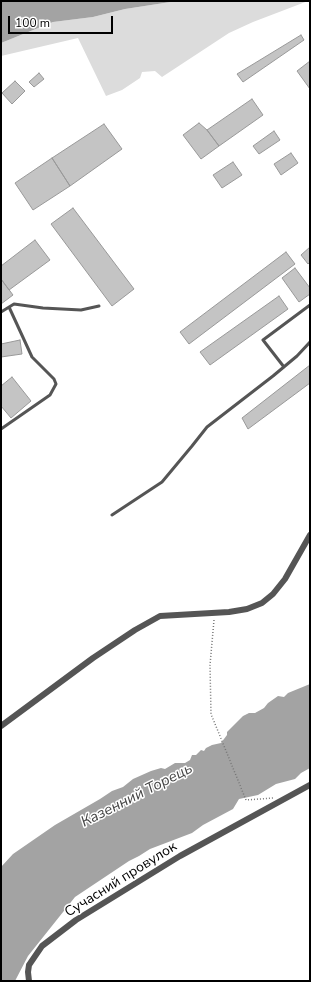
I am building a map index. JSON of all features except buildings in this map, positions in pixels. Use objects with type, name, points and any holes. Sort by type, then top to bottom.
[{"type":"street","points":[[1,726],[93,658],[135,630],[160,616],[215,614],[247,609],[262,603],[273,594],[285,579],[310,535]]},
{"type":"street","name":"Сучасний провулок","points":[[29,981],[29,966],[42,946],[88,912],[180,856],[310,785]]},
{"type":"lane","points":[[1,312],[14,304],[43,308],[81,310],[99,306]]},
{"type":"lane","points":[[284,367],[262,340],[310,305]]},
{"type":"lane","points":[[1,429],[50,395],[56,384],[54,379],[32,358],[9,307]]},
{"type":"lane","points":[[112,515],[162,482],[207,427],[284,367],[310,342]]},
{"type":"path","points":[[215,614],[210,665],[211,714],[220,738],[246,800],[277,798],[285,800]]},
{"type":"shaded area","points":[[177,1],[308,1],[229,33],[162,77],[155,71],[142,72],[140,78],[122,90],[106,96],[78,38],[1,56],[1,43],[53,22],[93,17],[125,9]]},
{"type":"water","points":[[1,1],[177,1],[125,9],[93,17],[53,22],[1,43]]},
{"type":"water","name":"Казенний Торець","points":[[310,684],[310,768],[301,773],[295,779],[276,784],[258,795],[239,799],[233,809],[203,825],[192,833],[150,849],[129,861],[75,897],[28,956],[15,981],[1,981],[1,867],[13,854],[55,825],[112,791],[123,787],[133,779],[151,771],[161,768],[165,769],[175,763],[185,763],[190,760],[192,755],[196,755],[201,750],[204,751],[212,745],[221,743],[227,735],[227,732],[243,716],[249,713],[255,713],[264,708],[278,696],[284,697],[288,693]]}]
